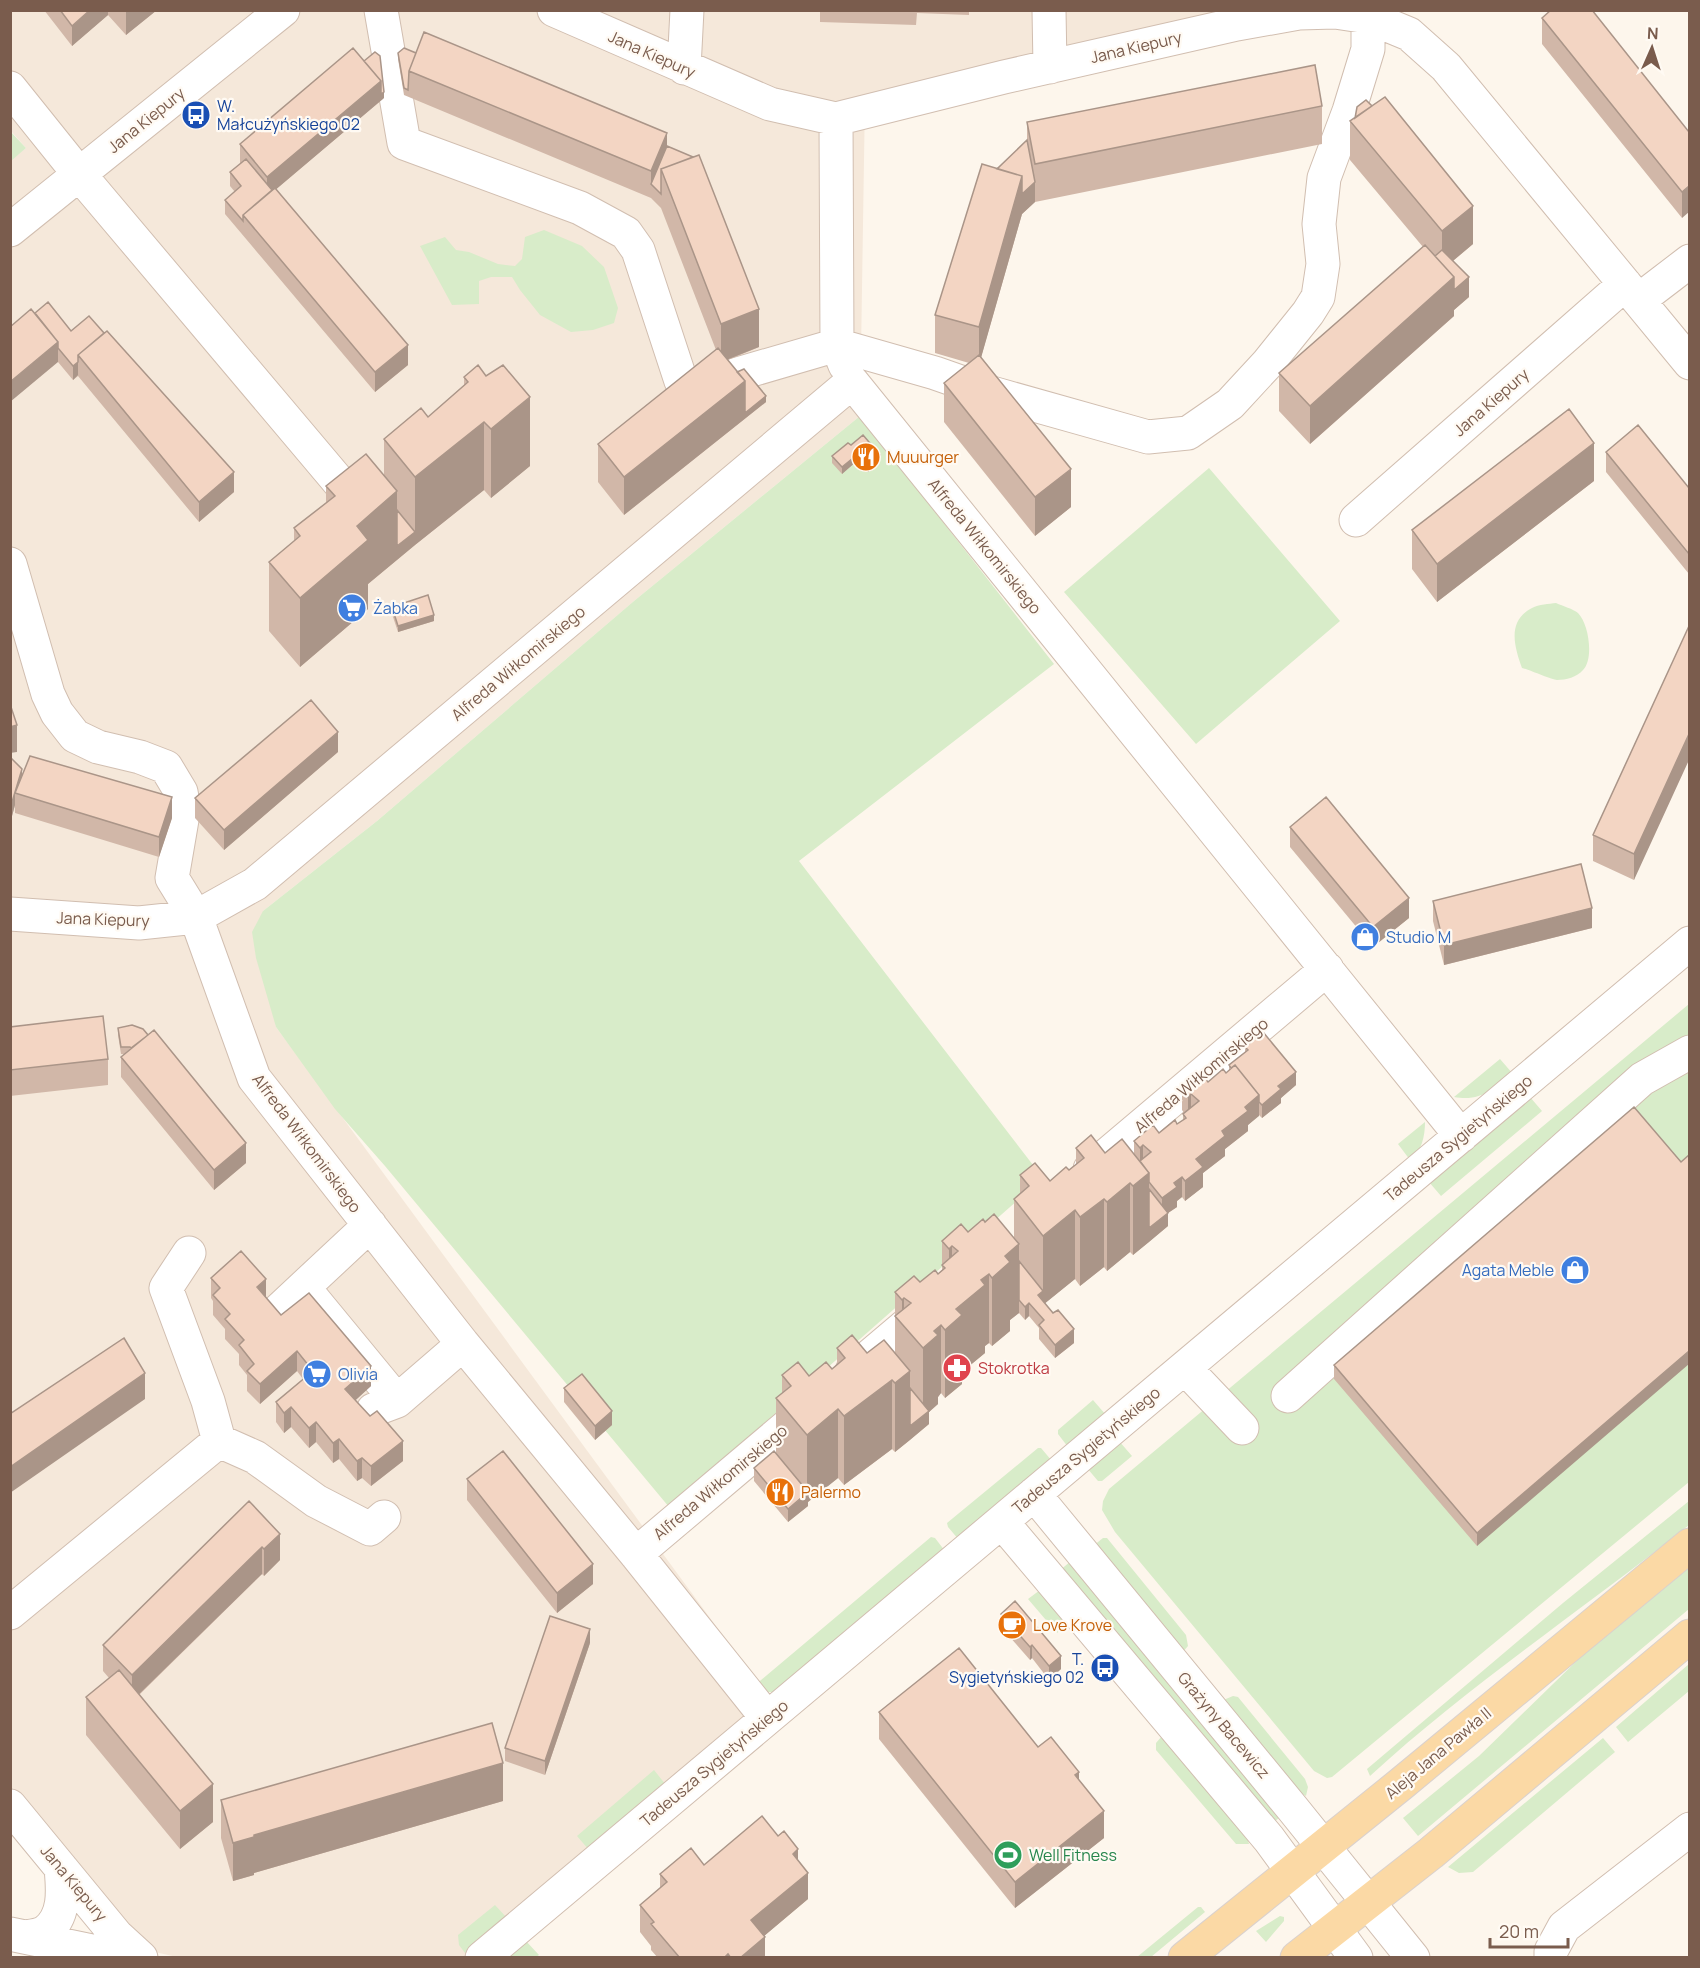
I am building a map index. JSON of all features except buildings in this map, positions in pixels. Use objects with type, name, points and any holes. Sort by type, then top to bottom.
[{"type":"main road","name":"Aleja Jana Pawła II","points":[[1185,1958],[1401,1784],[1689,1545]]},
{"type":"main road","points":[[1297,1958],[1431,1853],[1689,1636]]},
{"type":"street","name":"Jana Kiepury","points":[[10,230],[283,10]]},
{"type":"street","points":[[381,10],[404,143],[580,208],[626,233],[638,250],[681,381],[700,385],[837,345],[935,373],[1003,396],[1148,437],[1188,433],[1230,404],[1267,364],[1318,297],[1323,264],[1319,224],[1324,178],[1349,111],[1368,50],[1368,14]]},
{"type":"street","name":"Jana Kiepury","points":[[554,10],[770,104],[836,119],[1237,24],[1299,13],[1368,14],[1409,34],[1446,67],[1689,363]]},
{"type":"street","points":[[684,68],[687,10]]},
{"type":"street","points":[[1049,10],[1050,67]]},
{"type":"street","points":[[10,88],[79,174],[349,494]]},
{"type":"street","points":[[836,119],[837,345],[852,382]]},
{"type":"street","name":"Jana Kiepury","points":[[1356,520],[1632,292],[1689,261]]},
{"type":"street","name":"Alfreda Wiłkomirskiego","points":[[767,1718],[463,1344],[254,1078],[196,917],[255,884],[852,382],[1461,1136]]},
{"type":"street","points":[[10,564],[48,694],[57,713],[75,736],[98,747],[140,757],[166,767],[181,792],[184,808],[172,878],[196,917]]},
{"type":"street","name":"Jana Kiepury","points":[[10,914],[138,923],[196,917]]},
{"type":"street","name":"Tadeusza Sygietyńskiego","points":[[482,1958],[1689,943]]},
{"type":"street","name":"Alfreda Wiłkomirskiego","points":[[1071,1186],[1327,969]]},
{"type":"street","points":[[1288,1396],[1642,1079],[1689,1052]]},
{"type":"street","points":[[279,1310],[370,1225]]},
{"type":"street","points":[[189,1253],[166,1288],[208,1401],[219,1441]]},
{"type":"street","name":"Alfreda Wiłkomirskiego","points":[[636,1554],[952,1286]]},
{"type":"street","points":[[304,1288],[386,1405],[463,1344]]},
{"type":"street","points":[[1185,1368],[1242,1428]]},
{"type":"street","points":[[219,1441],[255,1457],[316,1501],[354,1522],[370,1529],[384,1517]]},
{"type":"street","points":[[10,1613],[219,1441]]},
{"type":"street","name":"Grażyny Bacewicz","points":[[1034,1494],[1413,1958]]},
{"type":"street","points":[[1002,1521],[1240,1804],[1356,1958]]},
{"type":"street","name":"Jana Kiepury","points":[[10,1806],[117,1936],[141,1958]]},
{"type":"street","points":[[1551,1958],[1551,1951],[1564,1927],[1689,1828]]},
{"type":"street","points":[[18,1936],[43,1933],[56,1919],[64,1890],[61,1868]]},
{"type":"street","points":[[18,1936],[125,1958]]},
{"type":"shaded area","points":[[11,11],[1278,11],[865,97],[860,416],[634,601],[377,821],[263,911],[276,1027],[771,1701],[464,1957],[181,1958],[142,1949],[11,1789],[10,161],[26,148],[11,131]]},
{"type":"green space","points":[[10,131],[26,148],[11,161],[10,161]]},
{"type":"green space","points":[[544,230],[582,246],[604,267],[618,308],[614,323],[593,330],[571,332],[540,315],[512,277],[491,277],[479,281],[479,304],[452,305],[420,246],[445,237],[456,250],[469,252],[498,264],[515,266],[522,259],[525,237]]},
{"type":"green space","points":[[860,416],[1054,664],[799,861],[1043,1178],[669,1507],[335,1109],[276,1027],[256,958],[252,932],[263,911],[377,821],[634,601]]},
{"type":"green space","points":[[1209,468],[1340,621],[1196,744],[1064,592]]},
{"type":"green space","points":[[1556,603],[1578,613],[1585,625],[1589,642],[1588,658],[1583,670],[1571,678],[1557,680],[1522,668],[1515,643],[1516,627],[1524,613],[1538,606]]},
{"type":"green space","points":[[1689,1004],[1689,1482],[1332,1777],[1327,1778],[1314,1771],[1115,1532],[1102,1510],[1103,1501],[1109,1489]]},
{"type":"green space","points":[[1500,1059],[1513,1074],[1479,1096],[1454,1097]]},
{"type":"green space","points":[[1530,1097],[1542,1111],[1441,1196],[1429,1182]]},
{"type":"green space","points":[[1425,1122],[1422,1143],[1410,1160],[1398,1144]]},
{"type":"green space","points":[[1093,1400],[1106,1415],[1068,1447],[1058,1434],[1058,1430]]},
{"type":"green space","points":[[1119,1441],[1132,1456],[1102,1481],[1098,1481],[1087,1468]]},
{"type":"green space","points":[[1038,1448],[1041,1448],[1052,1461],[959,1540],[947,1523]]},
{"type":"green space","points":[[1689,1501],[1689,1525],[1487,1678],[1370,1776],[1367,1769],[1563,1603]]},
{"type":"green space","points":[[931,1537],[935,1538],[945,1551],[774,1692],[764,1692],[754,1686]]},
{"type":"green space","points":[[1103,1538],[1107,1538],[1186,1635],[1188,1646],[1182,1653],[1093,1546]]},
{"type":"green space","points":[[1071,1561],[1279,1818],[1274,1822],[1059,1571]]},
{"type":"green space","points":[[1689,1565],[1689,1609],[1418,1836],[1403,1818],[1479,1756],[1593,1645]]},
{"type":"green space","points":[[1040,1590],[1067,1625],[1057,1633],[1028,1599]]},
{"type":"green space","points":[[1689,1664],[1689,1691],[1628,1742],[1616,1727]]},
{"type":"green space","points":[[1233,1696],[1238,1697],[1305,1779],[1308,1787],[1306,1796],[1299,1792],[1221,1701]]},
{"type":"green space","points":[[1162,1736],[1247,1837],[1249,1844],[1236,1844],[1156,1750],[1156,1743]]},
{"type":"green space","points":[[1603,1738],[1615,1752],[1473,1872],[1459,1873],[1448,1867]]},
{"type":"green space","points":[[654,1770],[666,1785],[589,1850],[577,1836]]},
{"type":"green space","points":[[495,1905],[507,1918],[465,1953],[459,1945],[458,1935]]},
{"type":"green space","points":[[1198,1907],[1205,1912],[1151,1957],[1137,1957]]},
{"type":"green space","points":[[1280,1916],[1284,1917],[1284,1921],[1266,1942],[1256,1931]]},
{"type":"green space","points":[[525,1940],[539,1955],[504,1958]]},
{"type":"place","name":"W. Małcużyńskiego 02","points":[[196,115]]},
{"type":"place","name":"Muuurger","points":[[866,457]]},
{"type":"place","name":"Żabka","points":[[352,608]]},
{"type":"place","name":"Studio M","points":[[1365,937]]},
{"type":"place","name":"Agata Meble","points":[[1575,1270]]},
{"type":"place","name":"Stokrotka","points":[[957,1368]]},
{"type":"place","name":"Olivia","points":[[317,1374]]},
{"type":"place","name":"Palermo","points":[[780,1492]]},
{"type":"place","name":"Love Krove","points":[[1012,1625]]},
{"type":"place","name":"T. Sygietyńskiego 02","points":[[1105,1668]]},
{"type":"place","name":"Well Fitness","points":[[1008,1855]]}]
